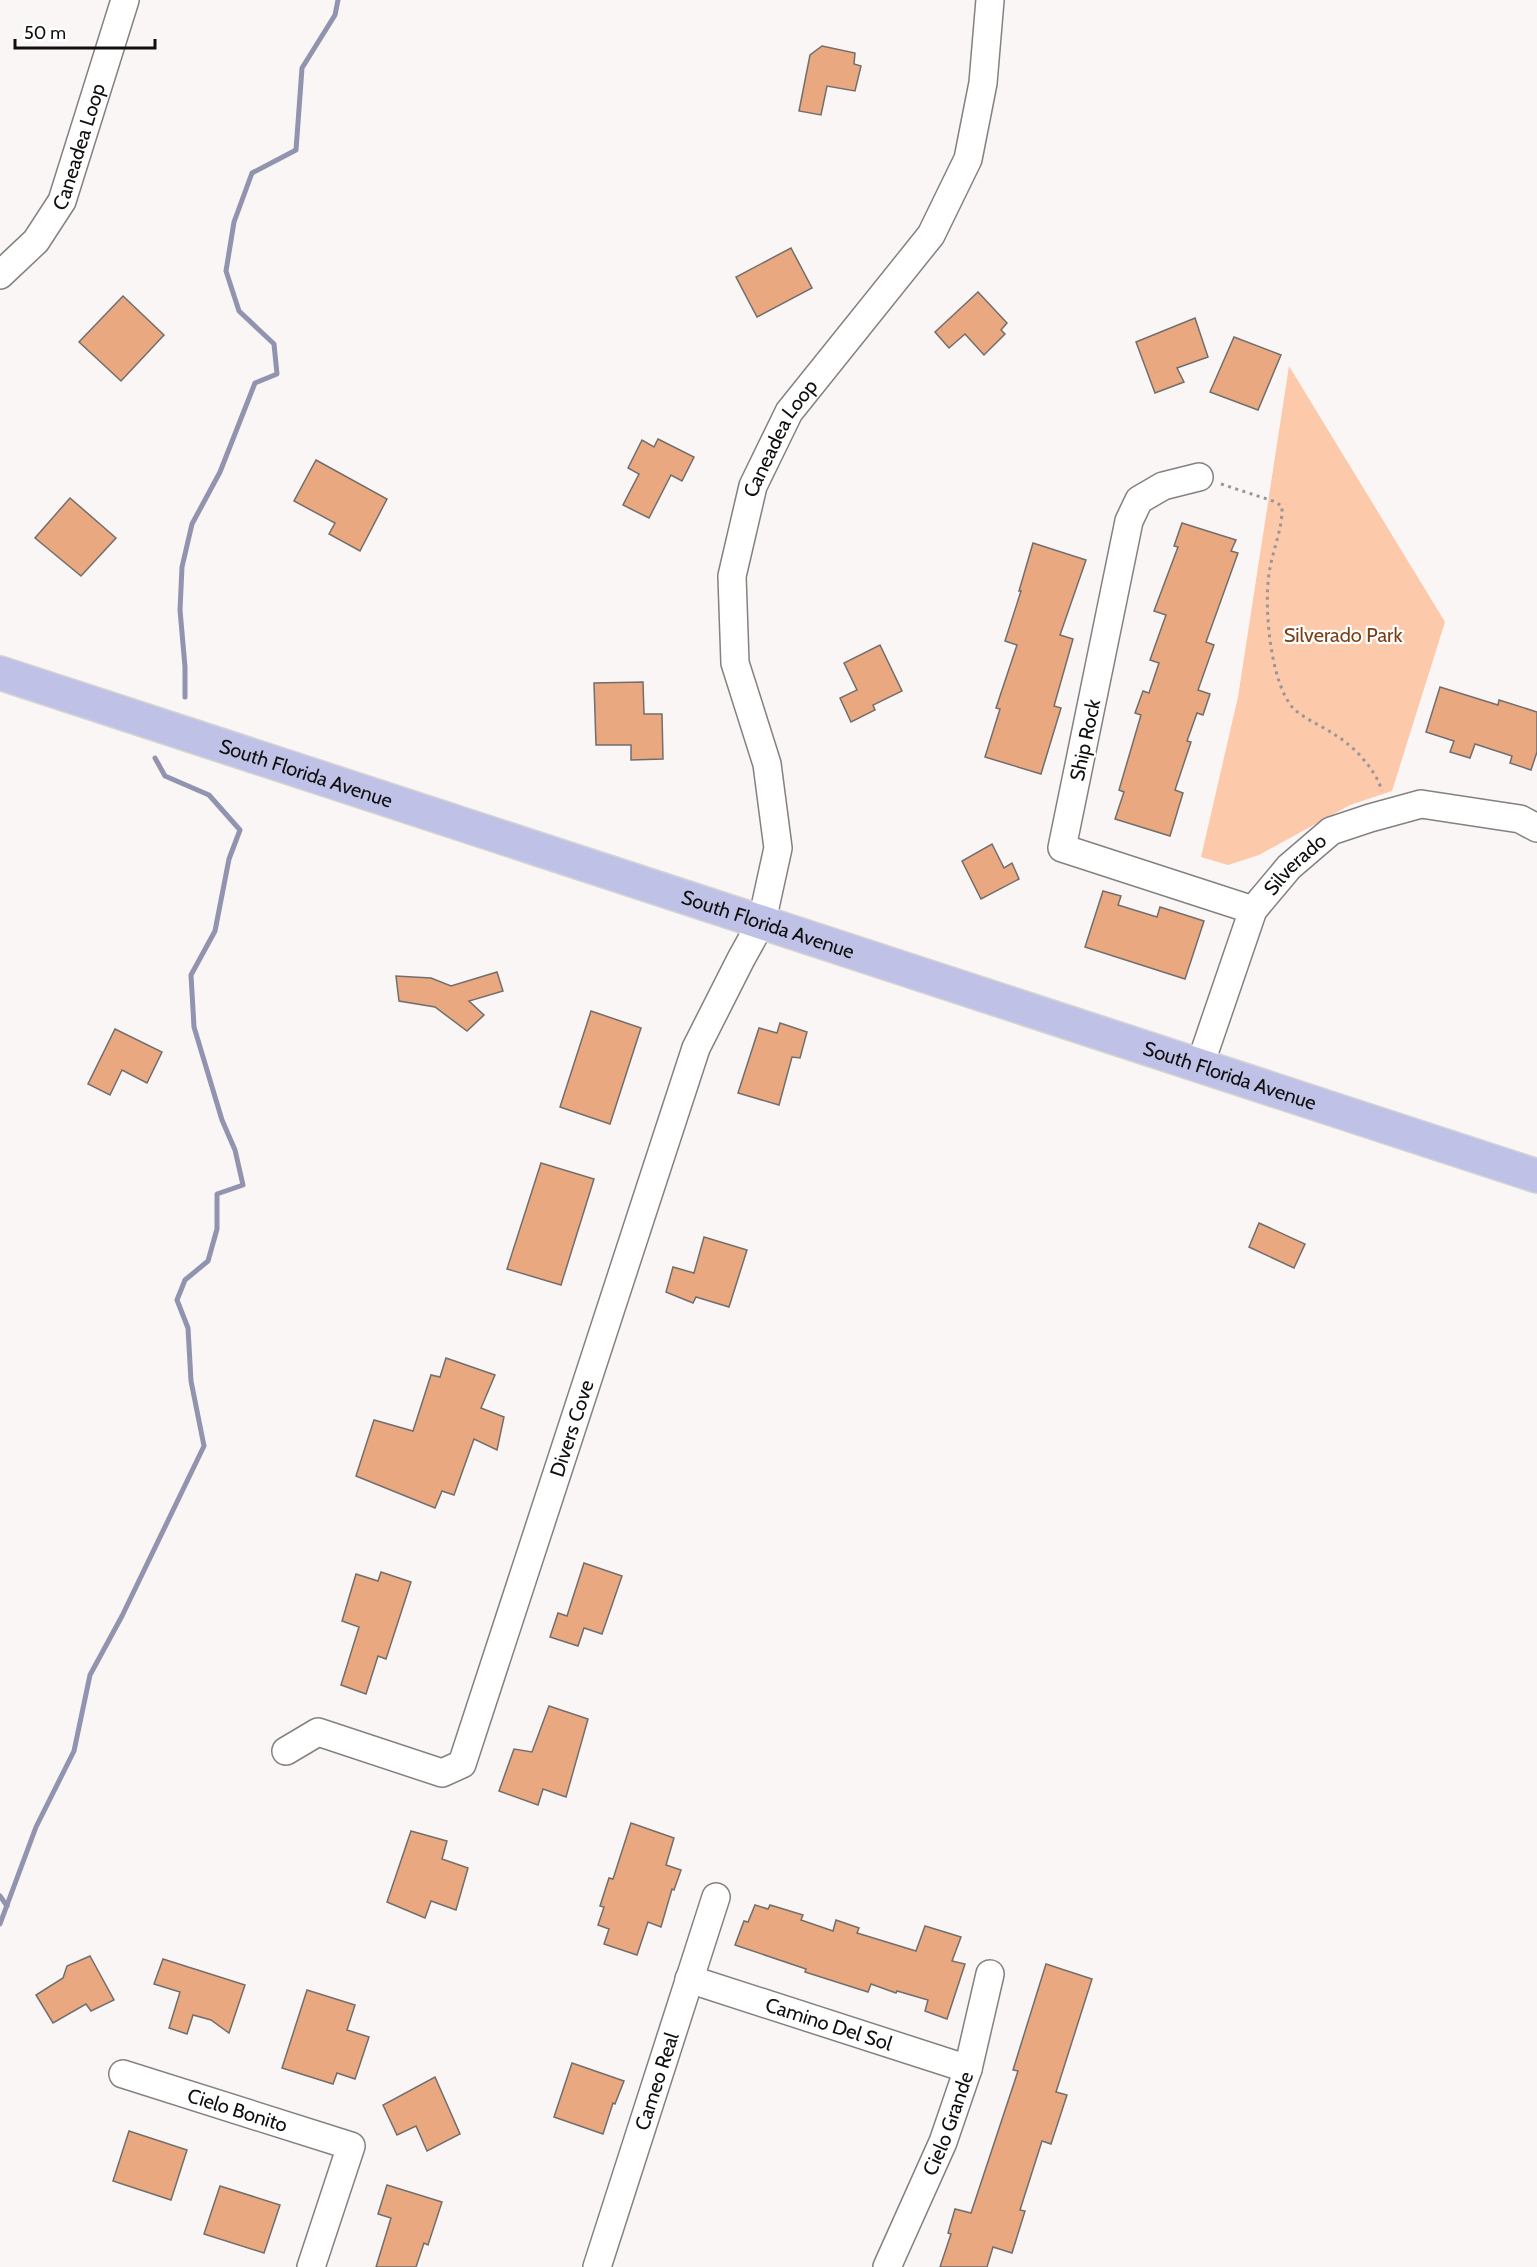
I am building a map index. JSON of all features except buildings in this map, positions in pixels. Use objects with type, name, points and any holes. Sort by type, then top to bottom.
[{"type":"main road","name":"South Florida Avenue","points":[[0,673],[1537,1176]]},
{"type":"street","name":"Caneadea Loop","points":[[0,275],[36,241],[62,201],[125,0]]},
{"type":"street","name":"Caneadea Loop","points":[[762,921],[778,848],[767,764],[735,663],[732,576],[753,486],[789,412],[931,235],[968,159],[983,83],[990,0]]},
{"type":"street","name":"Ship Rock","points":[[1199,477],[1163,486],[1139,500],[1129,521],[1062,848],[1253,910]]},
{"type":"street","name":"Silverado","points":[[1200,1065],[1253,910],[1289,867],[1331,831],[1421,804],[1520,819],[1537,828]]},
{"type":"street","name":"Divers Cove","points":[[286,1751],[318,1732],[442,1773],[462,1764],[696,1048],[762,921]]},
{"type":"street","name":"Cameo Real","points":[[597,2267],[716,1897]]},
{"type":"street","name":"Cielo Grande","points":[[887,2267],[943,2142],[968,2069],[990,1974]]},
{"type":"street","name":"Camino Del Sol","points":[[690,1979],[968,2069]]},
{"type":"street","name":"Cielo Bonito","points":[[123,2074],[351,2146],[311,2267]]},
{"type":"path","points":[[1199,477],[1282,506],[1282,520],[1269,574],[1268,602],[1270,640],[1282,687],[1293,708],[1335,735],[1365,761],[1380,784],[1389,813]]},
{"type":"green space","name":"Silverado Park","points":[[1289,366],[1445,622],[1392,791],[1350,805],[1259,855],[1228,865],[1201,857],[1238,697]]},
{"type":"waterway","points":[[185,697],[180,610],[182,567],[192,524],[220,472],[255,383],[277,374],[274,344],[239,311],[226,271],[234,222],[252,173],[296,150],[302,68],[335,15],[338,0]]},
{"type":"waterway","points":[[0,1924],[36,1827],[74,1751],[90,1675],[122,1616],[204,1446],[191,1381],[188,1328],[177,1300],[185,1280],[208,1261],[217,1229],[217,1194],[243,1185],[235,1150],[222,1120],[194,1027],[191,975],[215,931],[229,859],[240,830],[209,795],[165,776],[155,758]]},
{"type":"waterway","points":[[0,1896],[7,1906]]}]
